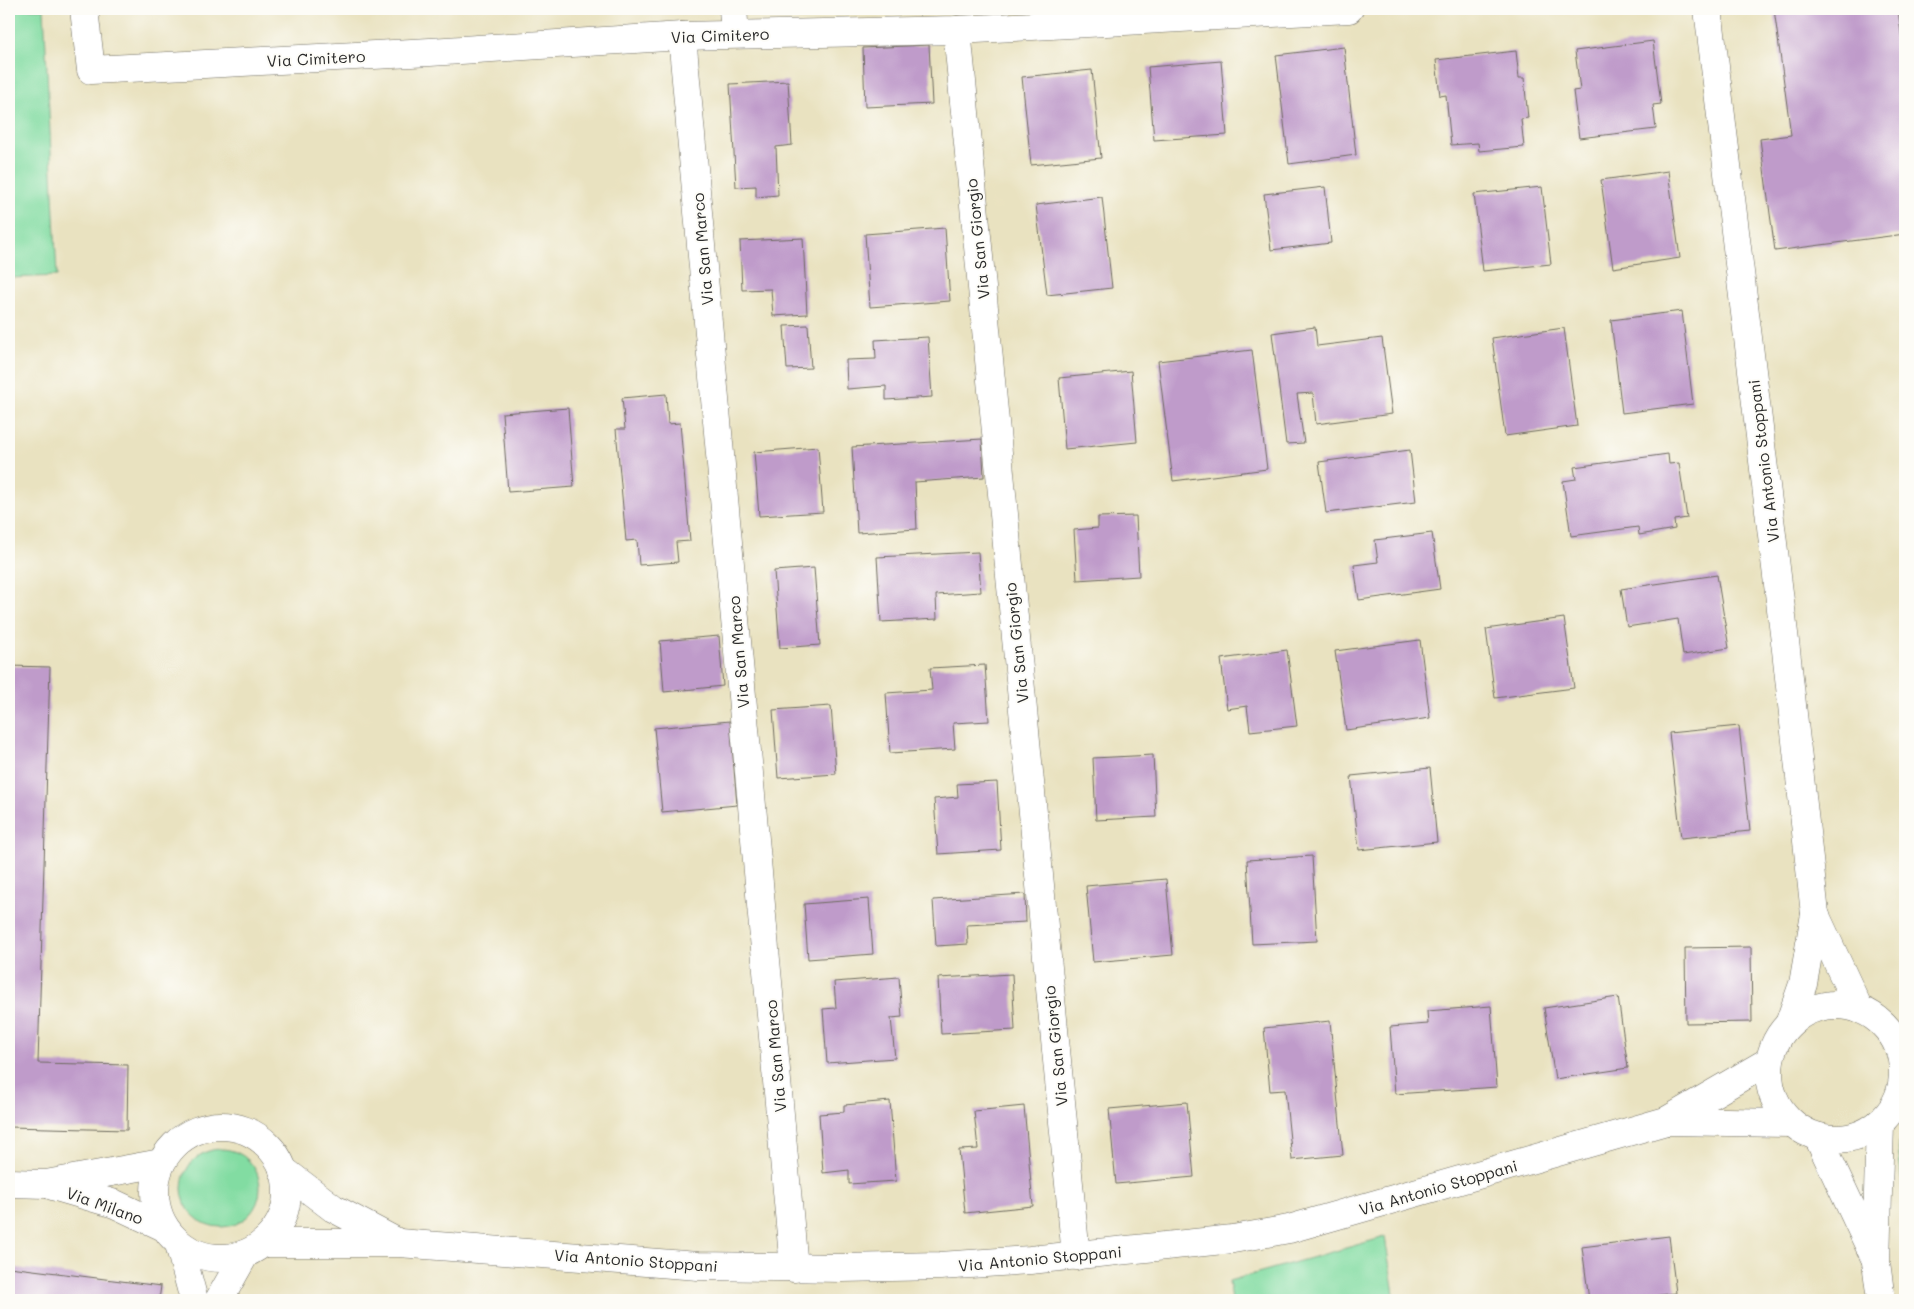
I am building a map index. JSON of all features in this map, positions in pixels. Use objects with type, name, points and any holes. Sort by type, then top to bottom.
[{"type":"street","name":"Via Cimitero","points":[[84,9],[91,70],[430,52],[682,36],[734,21],[902,20],[957,30],[1349,9]]},
{"type":"street","name":"Via Antonio Stoppani","points":[[1708,9],[1815,914],[1803,984],[1788,1024]]},
{"type":"street","name":"Via San Giorgio","points":[[957,30],[1076,1256]]},
{"type":"street","name":"Via San Marco","points":[[682,36],[794,1268]]},
{"type":"street","name":"Via Antonio Stoppani","points":[[1815,914],[1859,1009]]},
{"type":"street","points":[[1840,1005],[1859,1009],[1894,1023],[1904,1081],[1890,1111],[1880,1123],[1861,1134],[1840,1139],[1818,1137],[1804,1131],[1792,1122],[1777,1105],[1770,1084],[1769,1061],[1776,1041],[1788,1024],[1804,1013],[1822,1006],[1840,1005]]},
{"type":"street","name":"Via Antonio Stoppani","points":[[254,1249],[399,1243],[689,1265],[794,1268],[940,1266],[1076,1256],[1233,1239],[1289,1229],[1666,1121],[1769,1061]]},
{"type":"street","name":"Via Antonio Stoppani","points":[[1666,1121],[1792,1122]]},
{"type":"street","points":[[1880,1123],[1876,1262],[1880,1300]]},
{"type":"street","points":[[194,1300],[171,1235],[156,1207],[155,1184],[161,1163],[174,1146],[192,1132],[213,1127],[235,1128],[256,1136],[272,1151],[283,1170],[287,1190],[285,1210],[276,1228],[254,1249],[219,1300]]},
{"type":"street","points":[[1818,1137],[1876,1262]]},
{"type":"street","name":"Via Milano","points":[[9,1183],[46,1184],[161,1163]]},
{"type":"street","name":"Via Antonio Stoppani","points":[[283,1170],[334,1208],[399,1243]]},
{"type":"street","name":"Via Milano","points":[[46,1184],[115,1204],[171,1235]]},
{"type":"street","points":[[171,1235],[198,1254],[213,1258],[230,1258],[254,1249]]},
{"type":"green space","points":[[9,9],[44,9],[57,276],[9,278]]},
{"type":"green space","points":[[1905,1132],[1905,1217],[1898,1144]]},
{"type":"green space","points":[[213,1149],[229,1149],[243,1155],[254,1166],[260,1180],[260,1196],[254,1210],[243,1221],[229,1227],[213,1227],[199,1221],[188,1210],[182,1196],[182,1180],[188,1166],[199,1155]]},
{"type":"green space","points":[[1385,1237],[1395,1300],[1232,1300],[1229,1281]]},
{"type":"building","points":[[1774,9],[1898,9],[1905,66],[1905,234],[1775,251],[1760,139],[1791,135]]},
{"type":"building","points":[[1653,41],[1661,104],[1653,105],[1656,129],[1579,138],[1573,91],[1580,90],[1575,51]]},
{"type":"building","points":[[929,45],[932,104],[865,107],[863,48]]},
{"type":"building","points":[[1344,47],[1356,155],[1289,164],[1276,55]]},
{"type":"building","points":[[1516,51],[1519,78],[1524,78],[1528,118],[1521,119],[1524,147],[1479,151],[1478,143],[1451,145],[1446,95],[1440,96],[1436,60]]},
{"type":"building","points":[[1221,61],[1227,135],[1154,140],[1148,67]]},
{"type":"building","points":[[1092,70],[1101,158],[1031,165],[1022,77]]},
{"type":"building","points":[[788,81],[792,145],[776,147],[778,195],[756,197],[756,186],[736,187],[730,84]]},
{"type":"building","points":[[1668,171],[1680,258],[1613,268],[1601,180]]},
{"type":"building","points":[[1325,187],[1331,243],[1271,250],[1264,194]]},
{"type":"building","points":[[1542,187],[1551,264],[1483,271],[1474,194]]},
{"type":"building","points":[[1102,197],[1112,288],[1047,295],[1036,205]]},
{"type":"building","points":[[945,228],[950,301],[870,307],[865,234]]},
{"type":"building","points":[[803,238],[807,314],[773,316],[771,289],[742,290],[740,241]]},
{"type":"building","points":[[1682,311],[1693,404],[1622,413],[1611,320]]},
{"type":"building","points":[[808,325],[811,368],[787,369],[784,326]]},
{"type":"building","points":[[1315,327],[1317,346],[1382,338],[1392,414],[1316,424],[1313,393],[1297,394],[1304,443],[1286,444],[1272,333]]},
{"type":"building","points":[[1564,328],[1577,426],[1505,436],[1492,338]]},
{"type":"building","points":[[928,337],[932,397],[886,400],[886,386],[847,389],[846,360],[876,359],[875,340]]},
{"type":"building","points":[[1252,350],[1267,469],[1173,481],[1158,361]]},
{"type":"building","points":[[1131,371],[1137,442],[1065,449],[1059,378]]},
{"type":"building","points":[[666,394],[668,424],[680,423],[690,541],[676,542],[678,562],[639,565],[637,540],[626,541],[616,429],[625,429],[622,398]]},
{"type":"building","points":[[568,408],[574,487],[508,492],[502,413]]},
{"type":"building","points":[[982,439],[984,477],[915,482],[917,529],[857,533],[852,447]]},
{"type":"building","points":[[818,447],[823,512],[759,516],[754,452]]},
{"type":"building","points":[[1410,450],[1416,502],[1326,513],[1319,462]]},
{"type":"building","points":[[1668,454],[1669,464],[1679,463],[1687,518],[1674,520],[1675,529],[1639,535],[1638,527],[1571,536],[1563,481],[1576,479],[1574,467]]},
{"type":"building","points":[[1136,516],[1139,576],[1077,580],[1074,530],[1098,528],[1098,517]]},
{"type":"building","points":[[1432,533],[1440,589],[1359,600],[1354,565],[1378,562],[1375,540]]},
{"type":"building","points":[[978,552],[981,592],[936,595],[937,619],[881,622],[877,557]]},
{"type":"building","points":[[814,568],[820,645],[780,648],[774,571]]},
{"type":"building","points":[[1717,575],[1729,648],[1683,655],[1678,619],[1627,627],[1621,589]]},
{"type":"building","points":[[1564,618],[1574,688],[1495,698],[1486,629]]},
{"type":"building","points":[[719,636],[723,686],[664,692],[660,641]]},
{"type":"building","points":[[1420,640],[1430,718],[1346,730],[1335,651]]},
{"type":"building","points":[[1287,650],[1297,726],[1250,731],[1247,706],[1227,709],[1221,659]]},
{"type":"building","points":[[985,665],[989,721],[953,723],[955,749],[890,753],[886,693],[932,690],[930,668]]},
{"type":"building","points":[[9,666],[50,667],[38,1063],[128,1065],[127,1130],[9,1127]]},
{"type":"building","points":[[831,706],[836,774],[778,778],[773,710]]},
{"type":"building","points":[[730,721],[737,805],[662,812],[654,728]]},
{"type":"building","points":[[1739,726],[1750,831],[1681,838],[1669,733]]},
{"type":"building","points":[[1153,755],[1156,817],[1096,820],[1093,758]]},
{"type":"building","points":[[1430,768],[1437,842],[1359,850],[1351,776]]},
{"type":"building","points":[[997,782],[1001,850],[938,854],[934,799],[958,797],[957,784]]},
{"type":"building","points":[[1312,856],[1317,941],[1252,944],[1247,860]]},
{"type":"building","points":[[1166,879],[1173,955],[1093,962],[1086,886]]},
{"type":"building","points":[[1025,894],[1026,922],[967,925],[968,944],[936,946],[933,900]]},
{"type":"building","points":[[869,899],[873,954],[808,959],[804,904]]},
{"type":"building","points":[[1751,947],[1752,1022],[1686,1023],[1685,948]]},
{"type":"building","points":[[1012,974],[1015,1030],[941,1034],[938,978]]},
{"type":"building","points":[[899,977],[902,1017],[891,1018],[895,1058],[827,1063],[823,1009],[836,1008],[834,982]]},
{"type":"building","points":[[1618,997],[1628,1068],[1555,1079],[1544,1008]]},
{"type":"building","points":[[1491,1006],[1497,1087],[1395,1094],[1390,1027],[1428,1024],[1427,1011]]},
{"type":"building","points":[[1330,1021],[1343,1155],[1292,1160],[1285,1090],[1270,1091],[1264,1028]]},
{"type":"building","points":[[890,1101],[896,1181],[849,1184],[849,1170],[823,1173],[819,1114],[844,1112],[844,1105]]},
{"type":"building","points":[[1187,1102],[1194,1177],[1116,1184],[1109,1109]]},
{"type":"building","points":[[1024,1106],[1033,1206],[965,1213],[959,1150],[978,1149],[974,1111]]},
{"type":"building","points":[[1669,1236],[1676,1293],[1621,1300],[1589,1300],[1582,1247]]},
{"type":"building","points":[[9,1267],[161,1286],[159,1300],[9,1300]]}]
